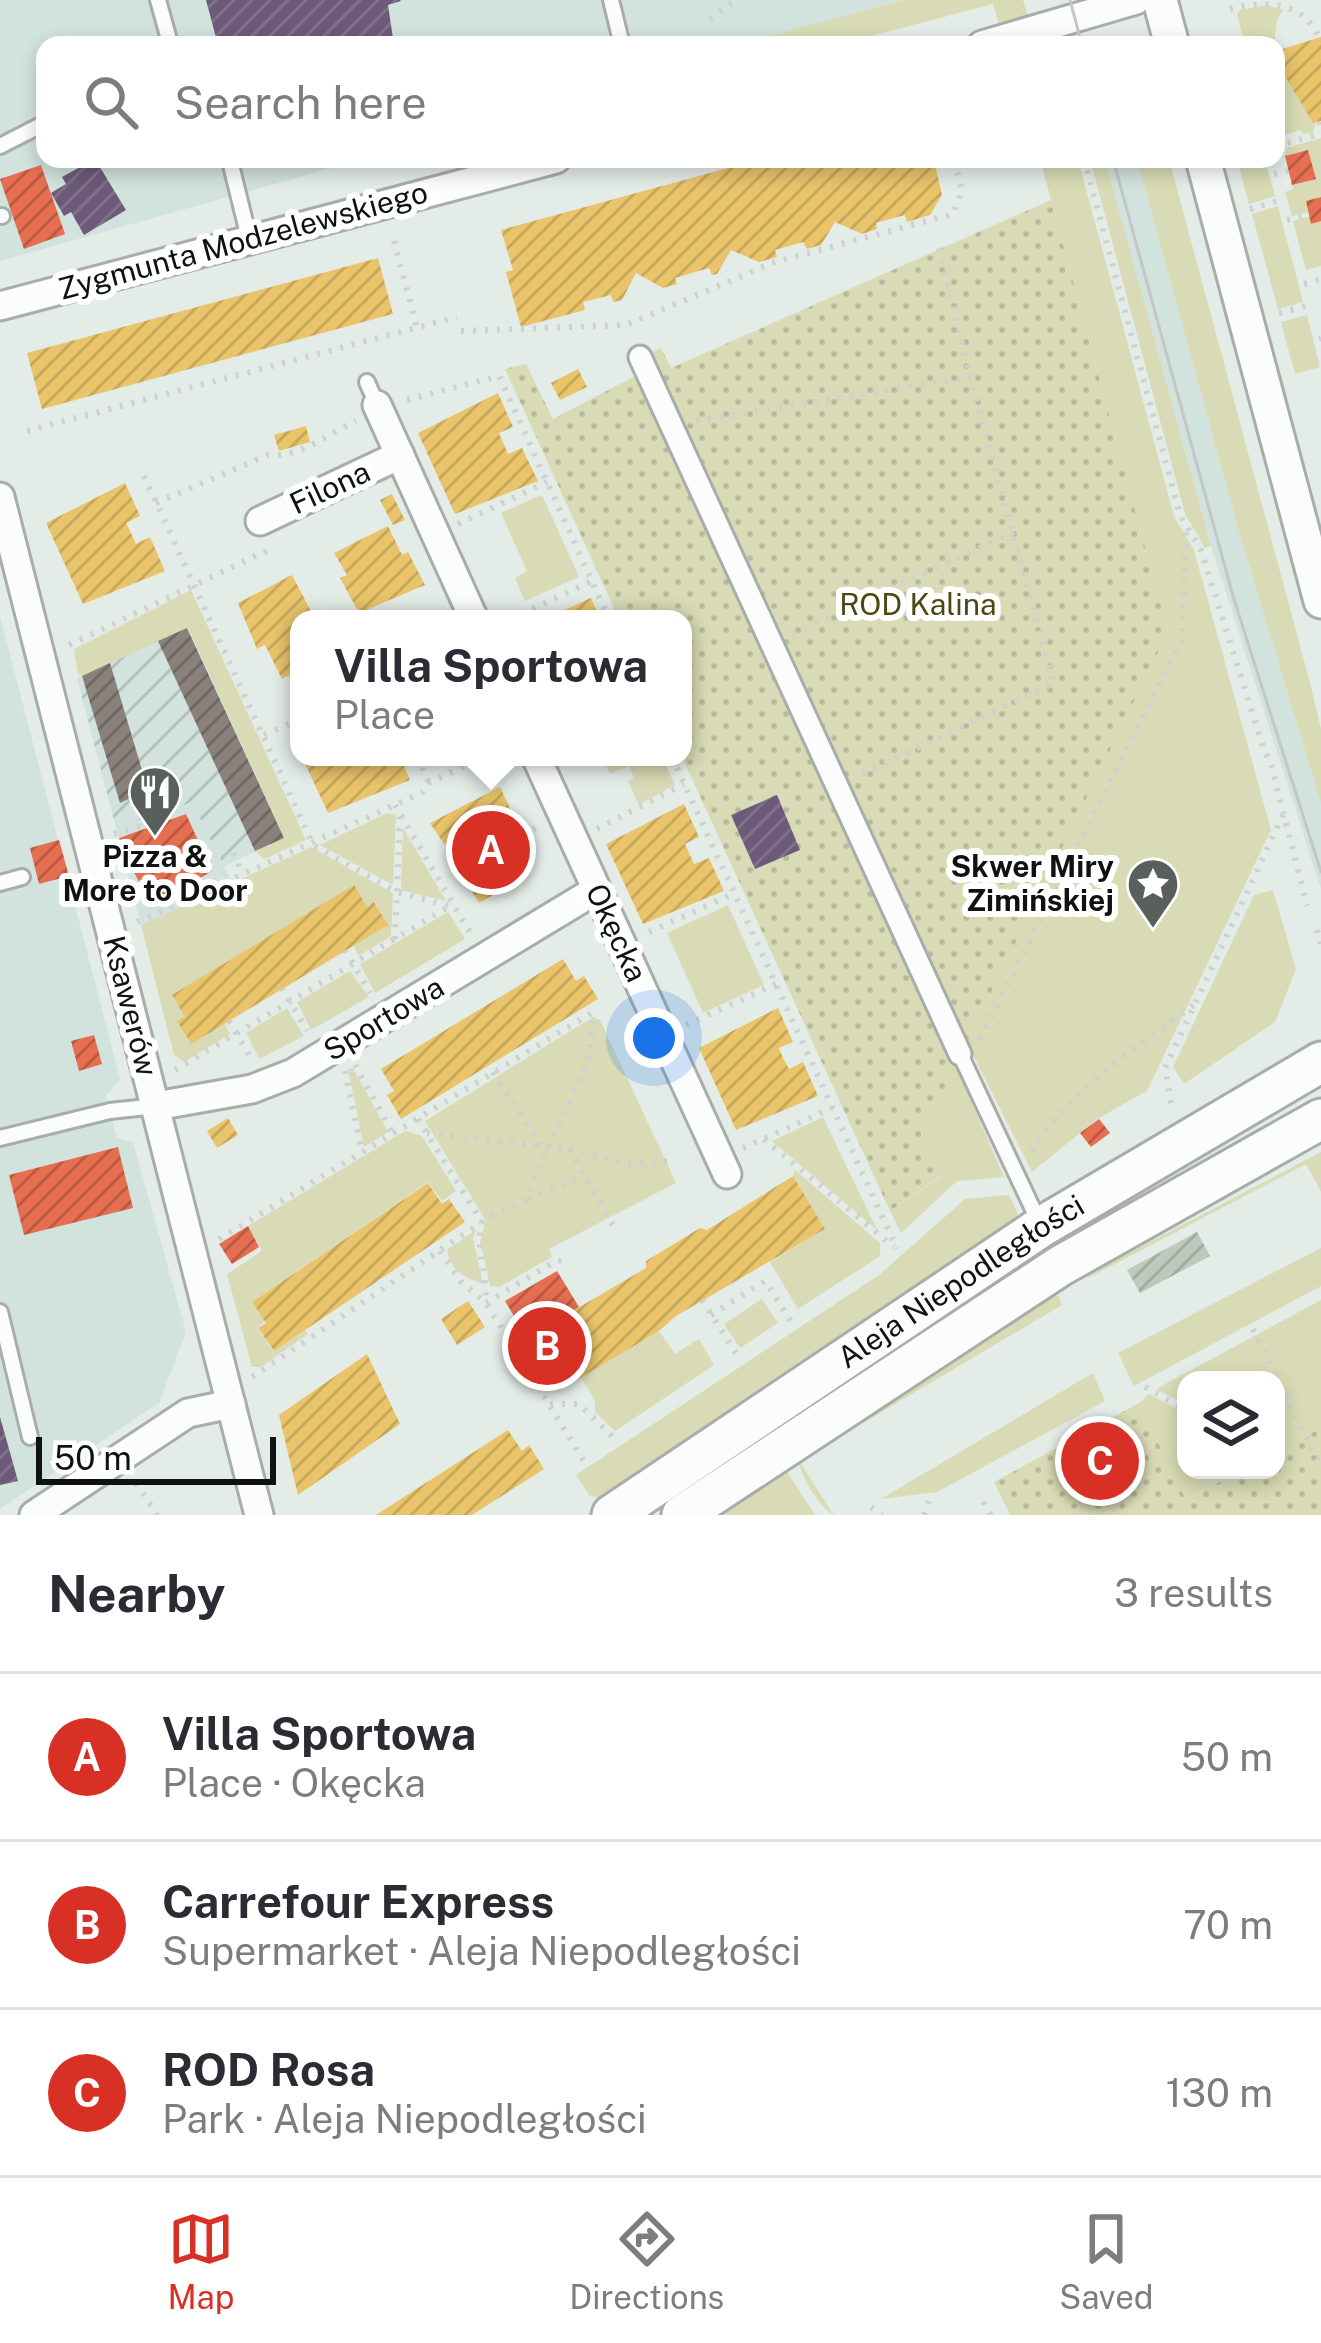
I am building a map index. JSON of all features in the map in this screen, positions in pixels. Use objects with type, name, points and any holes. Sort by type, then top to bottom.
[{"type":"main road","name":"Aleja Niepodległości","points":[[612,1515],[1041,1227],[1321,1062]]},
{"type":"main road","name":"Aleja Niepodległości","points":[[682,1515],[1060,1266],[1321,1119]]},
{"type":"street","points":[[1013,36],[1136,0]]},
{"type":"street","points":[[1160,0],[1170,36]]},
{"type":"street","name":"Zygmunta Modzelewskiego","points":[[0,306],[521,168]]},
{"type":"street","points":[[1205,168],[1321,602]]},
{"type":"street","points":[[640,357],[963,1062]]},
{"type":"street","points":[[377,402],[470,610]]},
{"type":"street","name":"Filona","points":[[260,521],[400,455]]},
{"type":"street","name":"Ksawerów","points":[[0,497],[259,1515]]},
{"type":"street","name":"Okęcka","points":[[540,766],[596,890],[734,1162]]},
{"type":"street","name":"Sportowa","points":[[155,1106],[252,1089],[293,1072],[596,890]]},
{"type":"street","points":[[34,1515],[184,1415],[231,1404]]},
{"type":"lane","points":[[158,0],[166,36]]},
{"type":"lane","points":[[611,0],[620,36]]},
{"type":"lane","points":[[0,146],[36,128]]},
{"type":"lane","points":[[232,168],[249,238]]},
{"type":"lane","points":[[0,883],[22,878]]},
{"type":"lane","points":[[963,1062],[1041,1227]]},
{"type":"lane","points":[[0,1138],[110,1111],[155,1106]]},
{"type":"lane","points":[[0,1312],[30,1437]]},
{"type":"path","points":[[710,19],[736,0]]},
{"type":"path","points":[[1230,9],[1257,3],[1282,6],[1306,19],[1319,38]]},
{"type":"path","points":[[1285,142],[1321,128]]},
{"type":"path","points":[[461,332],[626,325],[775,262],[953,214],[962,190],[956,168]]},
{"type":"path","points":[[1086,168],[1180,515],[1201,550],[1270,760],[1306,906]]},
{"type":"path","points":[[1274,174],[1288,171]]},
{"type":"path","points":[[1250,209],[1281,200]]},
{"type":"path","points":[[1287,220],[1309,214]]},
{"type":"path","points":[[394,241],[417,328]]},
{"type":"path","points":[[837,786],[1054,683],[939,248]]},
{"type":"path","points":[[1304,284],[1319,280]]},
{"type":"path","points":[[1279,314],[1310,305]]},
{"type":"path","points":[[27,431],[457,317]]},
{"type":"path","points":[[156,503],[268,455],[308,448],[377,402],[499,376],[606,610]]},
{"type":"path","points":[[671,425],[970,377]]},
{"type":"path","points":[[144,476],[312,843],[397,892],[451,905]]},
{"type":"path","points":[[455,525],[547,482]]},
{"type":"path","points":[[963,1062],[972,1053],[1182,640],[1186,526]]},
{"type":"path","points":[[771,644],[1014,532]]},
{"type":"path","points":[[63,647],[272,548]]},
{"type":"path","points":[[530,610],[592,581]]},
{"type":"path","points":[[262,736],[290,723]]},
{"type":"path","points":[[421,766],[429,782]]},
{"type":"path","points":[[134,923],[423,792],[429,782],[464,766]]},
{"type":"path","points":[[676,766],[897,1250],[764,1139]]},
{"type":"path","points":[[593,831],[684,784]]},
{"type":"path","points":[[395,805],[474,940]]},
{"type":"path","points":[[1171,1103],[1165,1068],[1283,813]]},
{"type":"path","points":[[395,939],[400,814]]},
{"type":"path","points":[[120,832],[154,827]]},
{"type":"path","points":[[233,853],[243,874]]},
{"type":"path","points":[[642,936],[733,894]]},
{"type":"path","points":[[175,1070],[451,905]]},
{"type":"path","points":[[1317,930],[1321,944]]},
{"type":"path","points":[[345,950],[375,1001]]},
{"type":"path","points":[[683,1026],[776,984]]},
{"type":"path","points":[[282,988],[312,1039]]},
{"type":"path","points":[[1018,1175],[1042,1131],[1115,1064],[1196,1004]]},
{"type":"path","points":[[215,1241],[596,1010],[586,1063],[525,1200]]},
{"type":"path","points":[[229,1021],[256,1066]]},
{"type":"path","points":[[353,1062],[393,1133]]},
{"type":"path","points":[[345,1067],[362,1152]]},
{"type":"path","points":[[493,1072],[547,1147]]},
{"type":"path","points":[[734,1162],[764,1139],[832,1108]]},
{"type":"path","points":[[418,1119],[482,1222],[478,1241],[486,1304]]},
{"type":"path","points":[[427,1133],[570,1149],[628,1164],[669,1161]]},
{"type":"path","points":[[570,1149],[615,1229]]},
{"type":"path","points":[[249,1379],[482,1222],[583,1177]]},
{"type":"path","points":[[440,1251],[460,1281],[486,1304],[584,1462]]},
{"type":"path","points":[[486,1304],[565,1260]]},
{"type":"path","points":[[711,1315],[764,1281],[792,1323]]},
{"type":"path","points":[[702,1300],[739,1358]]},
{"type":"path","points":[[1253,1329],[1321,1466]]},
{"type":"path","points":[[1145,1387],[1177,1405]]},
{"type":"path","points":[[549,1404],[579,1404],[616,1440]]},
{"type":"path","points":[[136,1483],[158,1515]]},
{"type":"path","points":[[924,1515],[930,1499]]},
{"type":"path","points":[[983,1502],[991,1515]]},
{"type":"path","points":[[871,1507],[882,1515]]},
{"type":"shaded area","points":[[0,0],[958,0],[824,36],[36,36],[36,168],[332,168],[0,261]]},
{"type":"shaded area","points":[[1107,168],[1139,168],[1240,535],[1321,803],[1321,889],[1211,546]]},
{"type":"shaded area","points":[[0,616],[120,1079],[106,1096],[117,1138],[133,1142],[186,1332],[159,1403],[0,1509]]},
{"type":"shaded area","points":[[187,628],[284,838],[224,866],[192,802],[116,828],[77,678]]},
{"type":"shaded area","points":[[192,801],[232,883],[141,925],[116,828]]},
{"type":"green space","points":[[905,0],[1023,0],[1028,17],[999,26],[993,4],[871,36],[770,36]]},
{"type":"green space","points":[[1267,5],[1283,10],[1275,36],[1243,36],[1240,10]]},
{"type":"green space","points":[[1285,74],[1316,123],[1313,133],[1300,130],[1285,135]]},
{"type":"green space","points":[[1321,138],[1321,197],[1306,201],[1308,212],[1292,216],[1285,192],[1315,178],[1308,151],[1285,156],[1287,148]]},
{"type":"green space","name":"Skwer Miry Zimińskiej","points":[[1042,168],[1080,168],[1174,516],[1194,550],[1271,830],[1147,1091],[1097,1119],[1032,1172],[972,1053],[964,1046],[1168,632]]},
{"type":"green space","points":[[1092,168],[1107,168],[1211,546],[1205,548],[1185,514]]},
{"type":"green space","points":[[1139,168],[1171,168],[1321,729],[1321,803],[1240,535]]},
{"type":"green space","points":[[1239,168],[1267,168],[1275,196],[1249,204]]},
{"type":"green space","name":"ROD Kalina","points":[[1051,200],[1168,632],[921,1135],[941,1176],[890,1211],[686,766],[692,766],[692,610],[615,610],[505,369],[526,364],[553,419],[637,375],[632,361],[661,348],[671,368]]},
{"type":"green space","points":[[1278,206],[1303,302],[1278,309],[1252,214]]},
{"type":"green space","points":[[1310,216],[1312,223],[1321,221],[1321,266],[1306,270],[1293,221]]},
{"type":"green space","points":[[1307,315],[1320,367],[1295,374],[1281,322]]},
{"type":"green space","points":[[539,496],[579,577],[525,601],[515,578],[527,571],[501,513]]},
{"type":"green space","points":[[191,590],[306,840],[264,859],[255,851],[284,837],[188,628],[78,674],[74,649]]},
{"type":"green space","points":[[606,766],[629,766],[610,774]]},
{"type":"green space","points":[[629,766],[666,766],[675,785],[639,805],[628,781],[634,778]]},
{"type":"green space","points":[[387,813],[396,815],[393,885],[320,845]]},
{"type":"green space","points":[[403,828],[446,901],[401,890]]},
{"type":"green space","points":[[311,847],[393,893],[391,936],[359,956],[353,945],[387,924],[375,903],[367,907],[353,886],[173,995],[185,1017],[178,1022],[190,1043],[224,1023],[230,1034],[184,1062],[174,1055],[141,925]]},
{"type":"green space","points":[[1273,890],[1296,969],[1275,1022],[1184,1084],[1173,1067],[1254,895]]},
{"type":"green space","points":[[728,905],[764,985],[703,1013],[667,933]]},
{"type":"green space","points":[[448,912],[465,939],[375,993],[360,964]]},
{"type":"green space","points":[[350,971],[369,997],[311,1030],[297,1002]]},
{"type":"green space","points":[[287,1008],[304,1036],[259,1059],[246,1033]]},
{"type":"green space","points":[[593,1017],[600,1020],[676,1183],[549,1249],[552,1257],[499,1287],[490,1286],[480,1241],[486,1221],[425,1121]]},
{"type":"green space","points":[[955,1064],[1004,1177],[957,1181],[901,1233],[890,1211],[941,1177],[921,1135]]},
{"type":"green space","points":[[353,1068],[388,1132],[364,1147],[348,1069]]},
{"type":"green space","points":[[823,1117],[877,1230],[772,1141]]},
{"type":"green space","points":[[405,1131],[422,1136],[456,1191],[442,1201],[428,1182],[252,1302],[265,1321],[257,1328],[273,1351],[305,1330],[308,1334],[261,1367],[252,1367],[227,1274],[262,1251],[248,1226]]},
{"type":"green space","points":[[1321,1152],[1321,1192],[1306,1164],[1088,1278],[1089,1274]]},
{"type":"green space","points":[[795,1170],[880,1243],[880,1256],[798,1309],[770,1262],[825,1229],[793,1176]]},
{"type":"green space","points":[[1009,1195],[1018,1214],[1015,1222],[602,1499],[589,1495],[576,1475],[879,1275],[965,1199]]},
{"type":"green space","points":[[476,1230],[473,1238],[483,1284],[459,1273],[447,1250]]},
{"type":"green space","points":[[1321,1248],[1321,1286],[1134,1386],[1118,1353]]},
{"type":"green space","points":[[1051,1294],[1062,1305],[799,1461],[834,1515],[822,1505],[798,1460]]},
{"type":"green space","points":[[762,1299],[778,1323],[740,1348],[724,1324]]},
{"type":"green space","points":[[1321,1300],[1321,1428],[1285,1446],[1285,1371],[1189,1371]]},
{"type":"green space","points":[[659,1331],[675,1354],[699,1339],[714,1365],[615,1431],[595,1412],[595,1401],[581,1377]]},
{"type":"green space","points":[[1093,1373],[1105,1401],[937,1492],[881,1499]]},
{"type":"green space","points":[[1177,1378],[1177,1400],[1156,1389]]},
{"type":"green space","points":[[1149,1394],[1177,1409],[1177,1479],[1225,1479],[1186,1500],[1139,1403]]},
{"type":"green space","points":[[1139,1403],[1186,1500],[1225,1479],[1285,1479],[1285,1446],[1321,1428],[1321,1515],[1010,1515],[994,1482]]},
{"type":"green space","points":[[780,1470],[787,1472],[815,1515],[715,1515]]},
{"type":"building: Homes","points":[[1321,37],[1321,121],[1313,123],[1285,76],[1285,48]]},
{"type":"building: Homes","points":[[728,168],[937,168],[942,195],[930,215],[907,222],[905,215],[876,223],[877,229],[862,234],[835,222],[821,245],[807,249],[803,242],[775,250],[777,257],[759,262],[731,250],[717,274],[712,275],[709,268],[675,278],[677,284],[663,288],[636,273],[622,300],[613,302],[611,295],[583,302],[585,310],[521,327],[506,272],[513,270],[501,230]]},
{"type":"building: Homes","points":[[378,258],[393,314],[42,409],[27,353]]},
{"type":"building: Homes","points":[[578,369],[587,387],[560,400],[551,383]]},
{"type":"building: Homes","points":[[498,393],[513,427],[499,433],[508,454],[522,448],[538,481],[455,514],[418,433]]},
{"type":"building: Homes","points":[[306,426],[310,442],[279,451],[274,435]]},
{"type":"building: Homes","points":[[125,483],[140,516],[126,523],[136,544],[150,537],[165,571],[83,604],[46,523]]},
{"type":"building: Homes","points":[[392,494],[405,520],[393,525],[380,500]]},
{"type":"building: Homes","points":[[388,526],[425,585],[357,610],[340,578],[347,575],[334,553]]},
{"type":"building: Homes","points":[[292,575],[310,610],[290,610],[290,675],[282,679],[265,645],[257,649],[238,603]]},
{"type":"building: Homes","points":[[591,598],[596,610],[565,610]]},
{"type":"building: Homes","points":[[306,766],[404,766],[410,780],[328,813]]},
{"type":"building: Homes","points":[[500,787],[533,857],[522,864],[528,874],[479,903],[465,880],[469,877],[452,857],[456,855],[430,823]]},
{"type":"building: Homes","points":[[684,804],[699,837],[685,844],[694,864],[709,858],[724,891],[643,924],[606,844]]},
{"type":"building: Homes","points":[[354,885],[367,907],[374,902],[388,925],[191,1044],[177,1021],[185,1017],[172,995]]},
{"type":"building: Homes","points":[[563,959],[576,981],[584,976],[598,999],[401,1119],[387,1095],[394,1091],[381,1069]]},
{"type":"building: Homes","points":[[778,1008],[793,1042],[779,1048],[783,1058],[789,1069],[803,1062],[818,1096],[736,1130],[699,1048]]},
{"type":"building: Homes","points":[[228,1118],[238,1135],[217,1148],[207,1131]]},
{"type":"building: Homes","points":[[793,1176],[825,1229],[558,1391],[527,1338],[646,1268],[646,1261],[700,1228],[707,1230]]},
{"type":"building: Homes","points":[[428,1183],[442,1204],[449,1199],[465,1222],[274,1351],[258,1328],[266,1323],[252,1302]]},
{"type":"building: Homes","points":[[468,1301],[485,1327],[457,1345],[441,1319]]},
{"type":"building: Homes","points":[[367,1354],[400,1424],[298,1495],[279,1415]]},
{"type":"building: Homes","points":[[508,1430],[522,1451],[529,1445],[544,1469],[472,1515],[376,1515]]},
{"type":"building: Shops","points":[[1308,150],[1316,179],[1292,185],[1285,156]]},
{"type":"building: Shops","points":[[42,168],[65,234],[24,249],[0,179]]},
{"type":"building: Shops","points":[[1321,197],[1321,221],[1311,224],[1306,201]]},
{"type":"building: Shops","points":[[186,814],[212,871],[150,907],[119,838]]},
{"type":"building: Shops","points":[[59,840],[69,876],[39,884],[30,848]]},
{"type":"building: Shops","points":[[94,1035],[102,1064],[79,1071],[71,1041]]},
{"type":"building: Shops","points":[[1099,1119],[1110,1133],[1091,1147],[1080,1133]]},
{"type":"building: Shops","points":[[118,1147],[133,1208],[24,1235],[9,1175]]},
{"type":"building: Shops","points":[[248,1226],[259,1247],[232,1264],[219,1244]]},
{"type":"building: Shops","points":[[557,1271],[579,1307],[527,1338],[505,1301]]},
{"type":"building: Offices","points":[[206,0],[401,1],[388,5],[393,36],[216,36]]},
{"type":"building: Offices","points":[[78,168],[100,168],[126,210],[84,235],[71,212],[64,216],[51,193],[66,184],[62,177]]},
{"type":"building: Offices","points":[[777,795],[800,850],[755,869],[731,815]]},
{"type":"building: Offices","points":[[0,1417],[18,1481],[0,1485]]},
{"type":"building: Industry","points":[[187,628],[284,838],[255,851],[158,641]]},
{"type":"building: Industry","points":[[110,663],[148,790],[120,803],[82,676]]},
{"type":"building: Other","points":[[1197,1232],[1210,1256],[1140,1293],[1127,1270]]},
{"type":"tram line","points":[[1070,0],[1080,36]]},
{"type":"tram line","points":[[1115,168],[1233,596],[1321,872]]},
{"type":"place","name":"Pizza & More to Door","points":[[155,838]]},
{"type":"place","name":"Villa Sportowa","points":[[491,850]]},
{"type":"place","name":"Skwer Miry Zimińskiej","points":[[1153,930]]},
{"type":"place","name":"Carrefour Express","points":[[547,1346]]},
{"type":"place","name":"ROD Rosa","points":[[1100,1461]]}]
